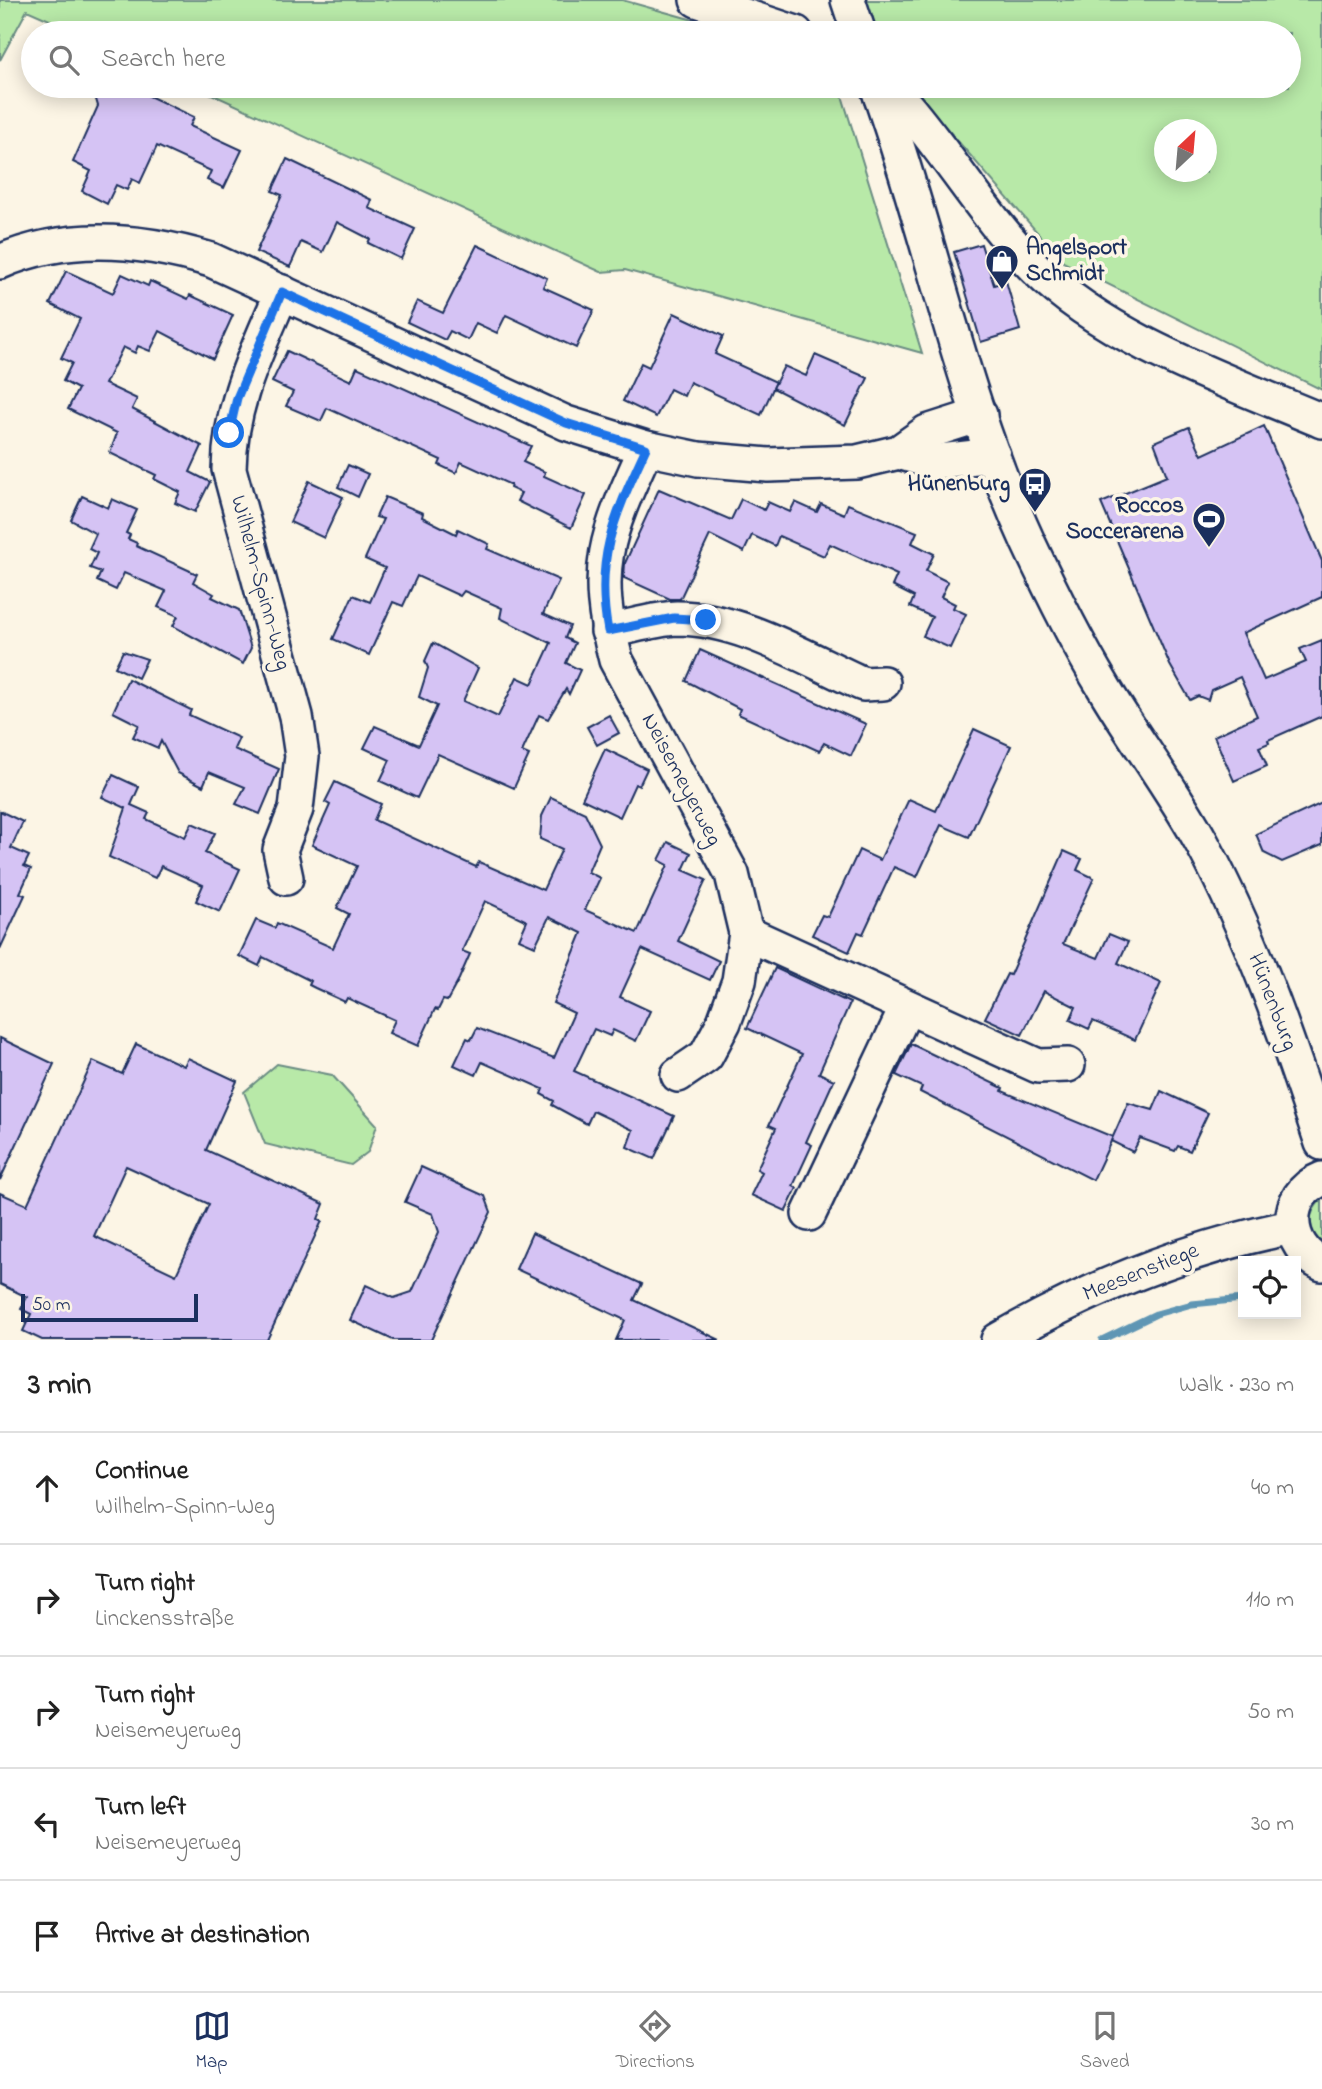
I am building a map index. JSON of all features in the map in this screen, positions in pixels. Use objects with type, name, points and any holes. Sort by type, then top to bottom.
[{"type":"street","points":[[697,0],[760,21]]},
{"type":"street","points":[[848,0],[855,21]]},
{"type":"street","name":"Hünenburg","points":[[881,98],[993,455],[1028,540],[1068,625],[1103,687],[1186,816],[1222,882],[1267,983],[1322,1143]]},
{"type":"street","name":"Hünenburg","points":[[891,98],[906,106],[1003,233],[1037,270],[1067,295],[1111,324],[1178,359],[1322,421]]},
{"type":"street","points":[[0,262],[52,246],[79,242],[134,242],[166,247],[211,260],[566,423],[646,448],[698,458],[768,465],[857,461],[899,452],[927,432],[980,415]]},
{"type":"street","name":"Wilhelm-Spinn-Weg","points":[[282,292],[237,398],[229,433],[229,469],[296,716],[302,755],[296,809],[280,850],[286,878]]},
{"type":"street","name":"Neisemeyerweg","points":[[646,448],[620,506],[604,552],[602,599],[608,631],[616,660],[732,874],[746,933],[739,981],[724,1023],[706,1056],[678,1075]]},
{"type":"street","points":[[899,452],[932,462],[993,455]]},
{"type":"street","points":[[608,631],[674,618],[706,620],[739,629],[863,684],[883,683]]},
{"type":"street","points":[[746,933],[1038,1066],[1068,1065]]},
{"type":"street","points":[[809,1214],[907,1007]]},
{"type":"street","points":[[1322,1179],[1306,1188],[1297,1199],[1292,1227],[1296,1242],[1306,1255],[1322,1264]]},
{"type":"street","name":"Meesenstiege","points":[[998,1340],[1051,1310],[1131,1273],[1196,1249],[1292,1227]]},
{"type":"green space","points":[[0,0],[622,0],[697,21],[52,21],[27,10],[0,60]]},
{"type":"green space","points":[[862,0],[1322,0],[1322,390],[1063,262],[920,98],[1301,98],[1301,21],[870,21]]},
{"type":"green space","points":[[220,98],[843,98],[922,353],[625,270],[601,272]]},
{"type":"green space","points":[[277,1064],[332,1075],[377,1125],[368,1152],[351,1165],[265,1144],[244,1092]]},
{"type":"green space","points":[[1322,1199],[1322,1245],[1312,1234],[1310,1222],[1317,1204]]},
{"type":"building","points":[[96,98],[154,98],[194,117],[190,126],[242,150],[224,188],[207,180],[211,171],[157,146],[140,183],[132,179],[127,190],[116,185],[107,204],[82,191],[91,171],[73,162],[98,106]]},
{"type":"building","points":[[287,159],[372,200],[369,208],[415,229],[401,259],[368,243],[370,239],[337,222],[323,252],[301,242],[290,267],[256,252],[282,195],[272,191]]},
{"type":"building","points":[[981,244],[994,285],[1006,281],[1020,330],[981,342],[954,252]]},
{"type":"building","points":[[477,245],[547,278],[543,287],[594,310],[576,348],[506,315],[497,333],[476,323],[468,340],[450,331],[445,340],[407,322],[417,301],[443,313]]},
{"type":"building","points":[[66,271],[113,293],[122,274],[148,286],[150,281],[188,299],[190,295],[233,315],[213,359],[160,331],[150,351],[138,346],[135,353],[123,347],[105,384],[137,399],[132,409],[202,446],[190,472],[210,482],[195,512],[175,503],[180,492],[154,479],[156,475],[110,453],[117,433],[68,409],[78,389],[63,381],[72,363],[61,358],[80,319],[50,304]]},
{"type":"building","points":[[674,313],[723,336],[715,354],[776,382],[761,415],[690,382],[684,396],[670,389],[656,417],[623,401],[641,363],[649,367]]},
{"type":"building","points":[[287,351],[351,381],[357,367],[531,446],[523,462],[545,472],[544,476],[586,495],[571,528],[517,501],[521,493],[510,488],[511,485],[461,462],[456,473],[439,465],[441,460],[327,408],[321,421],[286,406],[293,392],[272,382]]},
{"type":"building","points":[[815,355],[868,378],[845,425],[773,388],[784,366],[806,376]]},
{"type":"building","name":"Roccos Soccerarena","points":[[1264,426],[1322,561],[1322,597],[1243,633],[1264,680],[1306,662],[1300,649],[1322,640],[1322,716],[1268,740],[1269,743],[1259,747],[1267,766],[1234,781],[1214,736],[1257,716],[1240,677],[1211,690],[1208,700],[1198,696],[1190,700],[1170,665],[1101,503],[1167,476],[1154,442],[1189,427],[1202,455]]},
{"type":"building","points":[[348,465],[368,474],[358,497],[338,487]]},
{"type":"building","points":[[309,481],[343,497],[324,538],[290,522]]},
{"type":"building","points":[[659,489],[731,520],[741,499],[764,510],[768,502],[790,512],[795,502],[817,512],[821,504],[844,514],[848,504],[917,532],[912,543],[934,554],[926,571],[948,582],[941,597],[955,604],[953,608],[966,614],[950,648],[923,636],[932,617],[910,607],[914,597],[892,586],[897,575],[830,544],[824,556],[779,536],[775,546],[752,535],[744,552],[710,535],[680,599],[670,599],[624,578],[625,563]]},
{"type":"building","points":[[82,496],[108,508],[112,499],[137,510],[126,533],[130,535],[128,539],[137,543],[136,546],[197,574],[193,582],[214,594],[212,597],[239,610],[251,648],[243,664],[173,626],[178,616],[158,607],[166,591],[124,573],[116,590],[97,581],[101,572],[90,568],[97,553],[89,549],[96,534],[71,520]]},
{"type":"building","points":[[385,497],[423,513],[422,517],[456,534],[458,529],[489,544],[487,549],[559,580],[543,614],[570,626],[565,638],[575,643],[566,663],[580,670],[569,694],[566,689],[548,719],[539,715],[522,752],[529,755],[514,788],[438,754],[417,798],[380,781],[390,760],[364,748],[375,726],[419,745],[437,706],[419,697],[428,668],[425,661],[433,643],[478,668],[463,701],[498,717],[517,677],[532,684],[551,643],[500,618],[502,608],[464,591],[460,596],[417,576],[403,606],[393,602],[369,655],[333,639],[353,595],[370,602],[385,568],[365,559],[383,519],[376,517]]},
{"type":"building","points":[[700,650],[866,724],[851,756],[824,743],[819,751],[738,714],[740,709],[686,681]]},
{"type":"building","points":[[123,651],[147,659],[138,678],[115,667]]},
{"type":"building","points":[[128,679],[191,710],[189,715],[239,738],[234,749],[279,769],[260,814],[236,804],[245,787],[209,772],[203,786],[178,773],[161,741],[158,748],[133,737],[139,725],[113,712]]},
{"type":"building","points":[[609,715],[619,733],[597,745],[587,727]]},
{"type":"building","points":[[974,729],[1011,746],[969,837],[941,825],[917,877],[894,867],[863,934],[858,932],[849,952],[812,935],[822,915],[828,917],[859,850],[880,860],[909,799],[936,811]]},
{"type":"building","points":[[605,749],[647,769],[639,786],[635,784],[620,817],[582,799]]},
{"type":"building","points":[[113,775],[139,787],[131,805],[149,813],[146,819],[185,837],[192,823],[215,833],[205,853],[240,869],[220,912],[196,901],[203,885],[161,866],[155,878],[109,857],[126,808],[102,797]]},
{"type":"building","points":[[335,782],[381,804],[374,820],[476,867],[479,862],[543,890],[562,849],[540,839],[542,816],[551,797],[585,813],[600,844],[588,872],[600,878],[585,910],[637,933],[668,865],[659,860],[668,842],[691,853],[683,870],[706,880],[678,941],[719,961],[710,980],[642,949],[620,997],[650,1011],[636,1041],[613,1030],[610,1036],[594,1029],[574,1071],[674,1116],[654,1159],[627,1147],[633,1130],[593,1111],[587,1124],[552,1105],[554,1101],[541,1094],[543,1089],[482,1062],[476,1075],[454,1065],[467,1038],[471,1040],[477,1028],[554,1058],[574,1013],[553,1003],[582,933],[549,917],[535,946],[519,939],[527,921],[485,901],[462,951],[470,954],[459,979],[447,1001],[443,1000],[438,1010],[435,1009],[418,1046],[389,1033],[395,1020],[347,998],[345,1002],[315,988],[309,985],[311,981],[263,957],[259,966],[239,956],[256,920],[275,928],[277,923],[333,948],[349,914],[337,908],[357,866],[312,845],[330,805],[325,802]]},
{"type":"building","points":[[1322,803],[1322,845],[1282,862],[1264,853],[1256,834]]},
{"type":"building","points":[[0,811],[23,822],[11,848],[29,856],[24,866],[31,869],[20,893],[25,895],[0,949]]},
{"type":"building","points":[[1064,851],[1082,859],[1077,870],[1094,878],[1063,944],[1098,958],[1109,934],[1128,942],[1118,963],[1161,983],[1135,1040],[1093,1021],[1089,1029],[1070,1020],[1076,1007],[1044,991],[1022,1035],[985,1018],[1007,974],[1010,975]]},
{"type":"building","points":[[775,968],[850,1003],[819,1073],[834,1080],[806,1142],[812,1145],[793,1186],[797,1188],[786,1211],[751,1195],[762,1172],[757,1169],[776,1128],[769,1125],[802,1054],[747,1028]]},
{"type":"building","points":[[0,1038],[54,1064],[0,1180]]},
{"type":"building","points":[[136,1044],[184,1066],[188,1058],[237,1081],[206,1150],[324,1204],[318,1219],[322,1221],[267,1340],[42,1340],[23,1331],[31,1314],[21,1309],[27,1297],[0,1284],[0,1193],[27,1205],[93,1061],[122,1074]],"holes":[[[126,1166],[209,1204],[176,1275],[94,1236]]]},
{"type":"building","points":[[911,1044],[1003,1088],[1002,1091],[1113,1137],[1093,1180],[920,1092],[922,1087],[896,1075]]},
{"type":"building","points":[[1161,1091],[1208,1113],[1190,1151],[1178,1146],[1175,1151],[1140,1138],[1133,1152],[1111,1141],[1128,1103],[1153,1110]]},
{"type":"building","points":[[421,1167],[485,1196],[491,1212],[431,1340],[393,1340],[350,1320],[366,1285],[394,1298],[412,1292],[439,1232],[433,1214],[405,1202]]},
{"type":"building","points":[[532,1233],[642,1284],[634,1300],[720,1340],[616,1340],[625,1320],[516,1269]]},
{"type":"waterway","points":[[1102,1340],[1156,1314],[1192,1304],[1238,1299]]},
{"type":"place","name":"Angelsport Schmidt","points":[[1002,291]]},
{"type":"place","name":"Hünenburg","points":[[1035,514]]},
{"type":"place","name":"Roccos Soccerarena","points":[[1209,549]]},
{"type":"route","points":[[229,433],[237,398],[282,292],[566,423],[646,448],[620,506],[604,552],[602,599],[608,631],[674,618],[706,620]]}]
